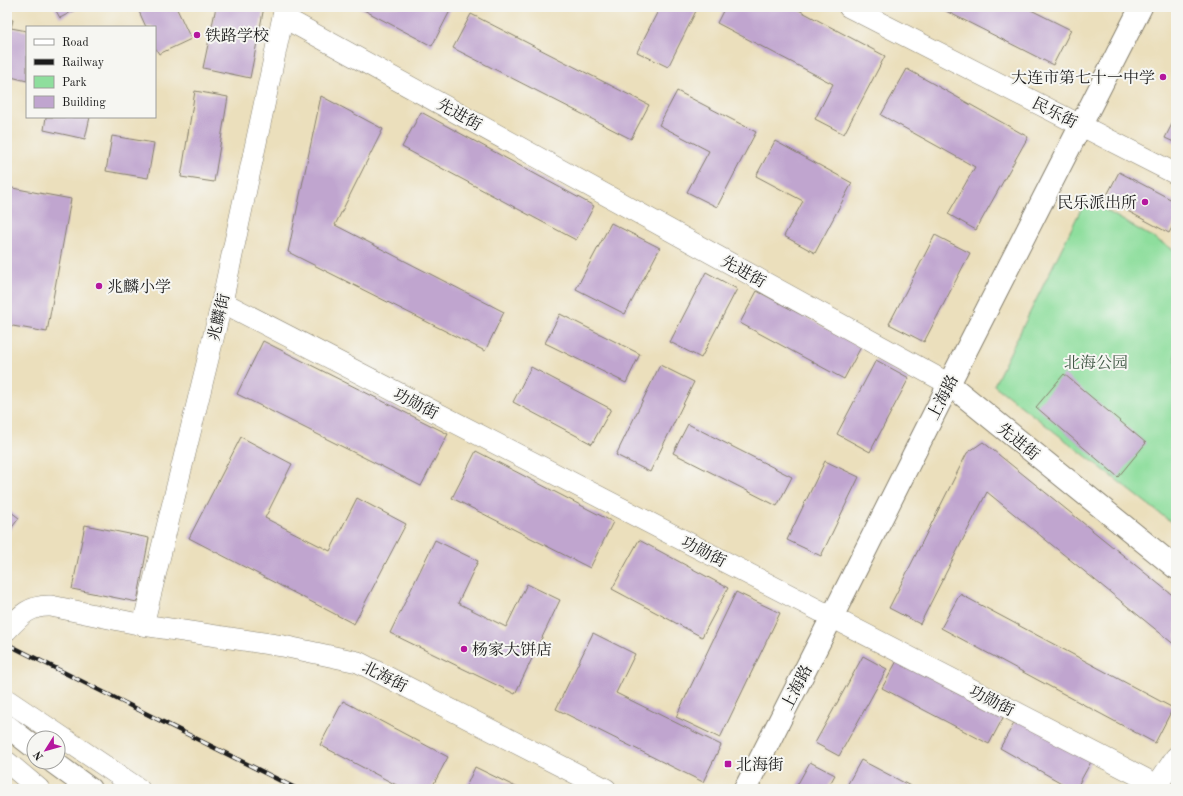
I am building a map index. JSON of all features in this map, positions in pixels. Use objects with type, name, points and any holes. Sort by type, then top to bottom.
[{"type":"main road","name":"上海路","points":[[745,789],[948,384],[1141,7]]},
{"type":"main road","name":"先进街","points":[[948,384],[1176,568]]},
{"type":"main road","points":[[7,726],[26,741]]},
{"type":"main road","points":[[64,770],[90,789]]},
{"type":"street","name":"民乐街","points":[[849,7],[1176,174]]},
{"type":"street","name":"兆麟街","points":[[143,625],[222,302],[284,12]]},
{"type":"street","name":"先进街","points":[[284,12],[948,384]]},
{"type":"street","name":"功勋街","points":[[222,302],[1157,785],[1176,757]]},
{"type":"street","name":"北海街","points":[[7,630],[19,616],[41,605],[143,625],[283,646],[358,662],[606,789]]},
{"type":"street","points":[[7,700],[139,789]]},
{"type":"street","points":[[7,762],[39,789]]},
{"type":"green space","name":"北海公园","points":[[1086,199],[1176,251],[1176,526],[994,385]]},
{"type":"building","points":[[54,7],[81,7],[60,18]]},
{"type":"building","points":[[137,7],[176,7],[191,39],[159,54],[156,49],[156,26],[146,26]]},
{"type":"building","points":[[216,7],[264,7],[250,78],[203,68]]},
{"type":"building","points":[[358,7],[452,7],[432,46]]},
{"type":"building","points":[[655,7],[698,7],[668,67],[637,52],[659,9]]},
{"type":"building","points":[[725,7],[793,7],[885,56],[844,134],[815,119],[833,84],[717,23]]},
{"type":"building","points":[[938,7],[1025,7],[1071,30],[1053,65]]},
{"type":"building","points":[[471,14],[649,105],[631,139],[453,48]]},
{"type":"building","points":[[7,19],[13,20],[11,28],[26,31],[26,81],[7,76]]},
{"type":"building","points":[[907,69],[1028,137],[976,230],[948,214],[975,167],[881,115]]},
{"type":"building","points":[[195,91],[228,97],[214,182],[181,177]]},
{"type":"building","points":[[677,91],[756,132],[717,207],[687,192],[709,151],[659,125]]},
{"type":"building","points":[[321,96],[383,129],[335,225],[504,312],[485,351],[288,252]]},
{"type":"building","points":[[421,112],[594,206],[576,240],[402,147]]},
{"type":"building","points":[[1176,116],[1176,143],[1165,138]]},
{"type":"building","points":[[46,118],[90,118],[85,139],[44,130]]},
{"type":"building","points":[[112,136],[154,143],[148,178],[106,171]]},
{"type":"building","points":[[775,141],[852,183],[815,253],[784,236],[803,201],[756,176]]},
{"type":"building","points":[[1119,172],[1176,202],[1176,220],[1169,233],[1105,199]]},
{"type":"building","points":[[7,187],[71,199],[47,332],[7,325]]},
{"type":"building","points":[[611,223],[660,248],[625,314],[576,289]]},
{"type":"building","points":[[935,235],[970,253],[924,342],[889,324]]},
{"type":"building","points":[[706,272],[737,289],[701,358],[670,342]]},
{"type":"building","points":[[757,291],[861,347],[844,379],[740,323]]},
{"type":"building","points":[[560,314],[640,354],[626,383],[545,343]]},
{"type":"building","points":[[263,341],[448,434],[421,486],[237,394]]},
{"type":"building","points":[[876,360],[909,378],[870,452],[837,434]]},
{"type":"building","points":[[660,365],[694,382],[650,472],[616,455]]},
{"type":"building","points":[[531,367],[611,409],[592,444],[513,402]]},
{"type":"building","points":[[1064,374],[1146,443],[1118,477],[1036,407]]},
{"type":"building","points":[[688,424],[792,477],[777,506],[673,453]]},
{"type":"building","points":[[241,437],[292,464],[265,518],[330,551],[357,498],[406,524],[354,624],[189,538]]},
{"type":"building","points":[[983,442],[1176,598],[1176,646],[987,492],[920,624],[889,608],[967,453]]},
{"type":"building","points":[[476,451],[613,522],[590,568],[452,498]]},
{"type":"building","points":[[825,461],[859,477],[821,556],[787,540]]},
{"type":"building","points":[[7,509],[19,518],[7,534]]},
{"type":"building","points":[[85,525],[149,538],[137,602],[72,589]]},
{"type":"building","points":[[435,540],[478,561],[458,603],[506,627],[527,584],[560,600],[515,694],[390,633]]},
{"type":"building","points":[[639,540],[728,588],[702,637],[612,589]]},
{"type":"building","points":[[736,592],[780,613],[720,738],[676,717]]},
{"type":"building","points":[[960,594],[1173,708],[1155,743],[941,628]]},
{"type":"building","points":[[593,633],[635,654],[616,693],[721,745],[703,782],[556,709]]},
{"type":"building","points":[[863,656],[887,669],[839,756],[815,743]]},
{"type":"building","points":[[898,659],[1005,714],[989,744],[882,688]]},
{"type":"building","points":[[343,701],[448,757],[431,789],[404,789],[320,745]]},
{"type":"building","points":[[1017,718],[1092,760],[1076,789],[1072,789],[1000,748]]},
{"type":"building","points":[[861,760],[916,789],[845,789]]},
{"type":"building","points":[[810,762],[835,775],[827,789],[795,789]]},
{"type":"building","points":[[475,767],[520,789],[465,789]]},
{"type":"railway","points":[[7,644],[297,789]]},
{"type":"place","name":"铁路学校","points":[[197,35]]},
{"type":"place","name":"大连市第七十一中学","points":[[1163,77]]},
{"type":"place","name":"民乐派出所","points":[[1145,202]]},
{"type":"place","name":"兆麟小学","points":[[99,286]]},
{"type":"place","name":"杨家大饼店","points":[[464,649]]},
{"type":"place","name":"北海街","points":[[728,764]]}]
